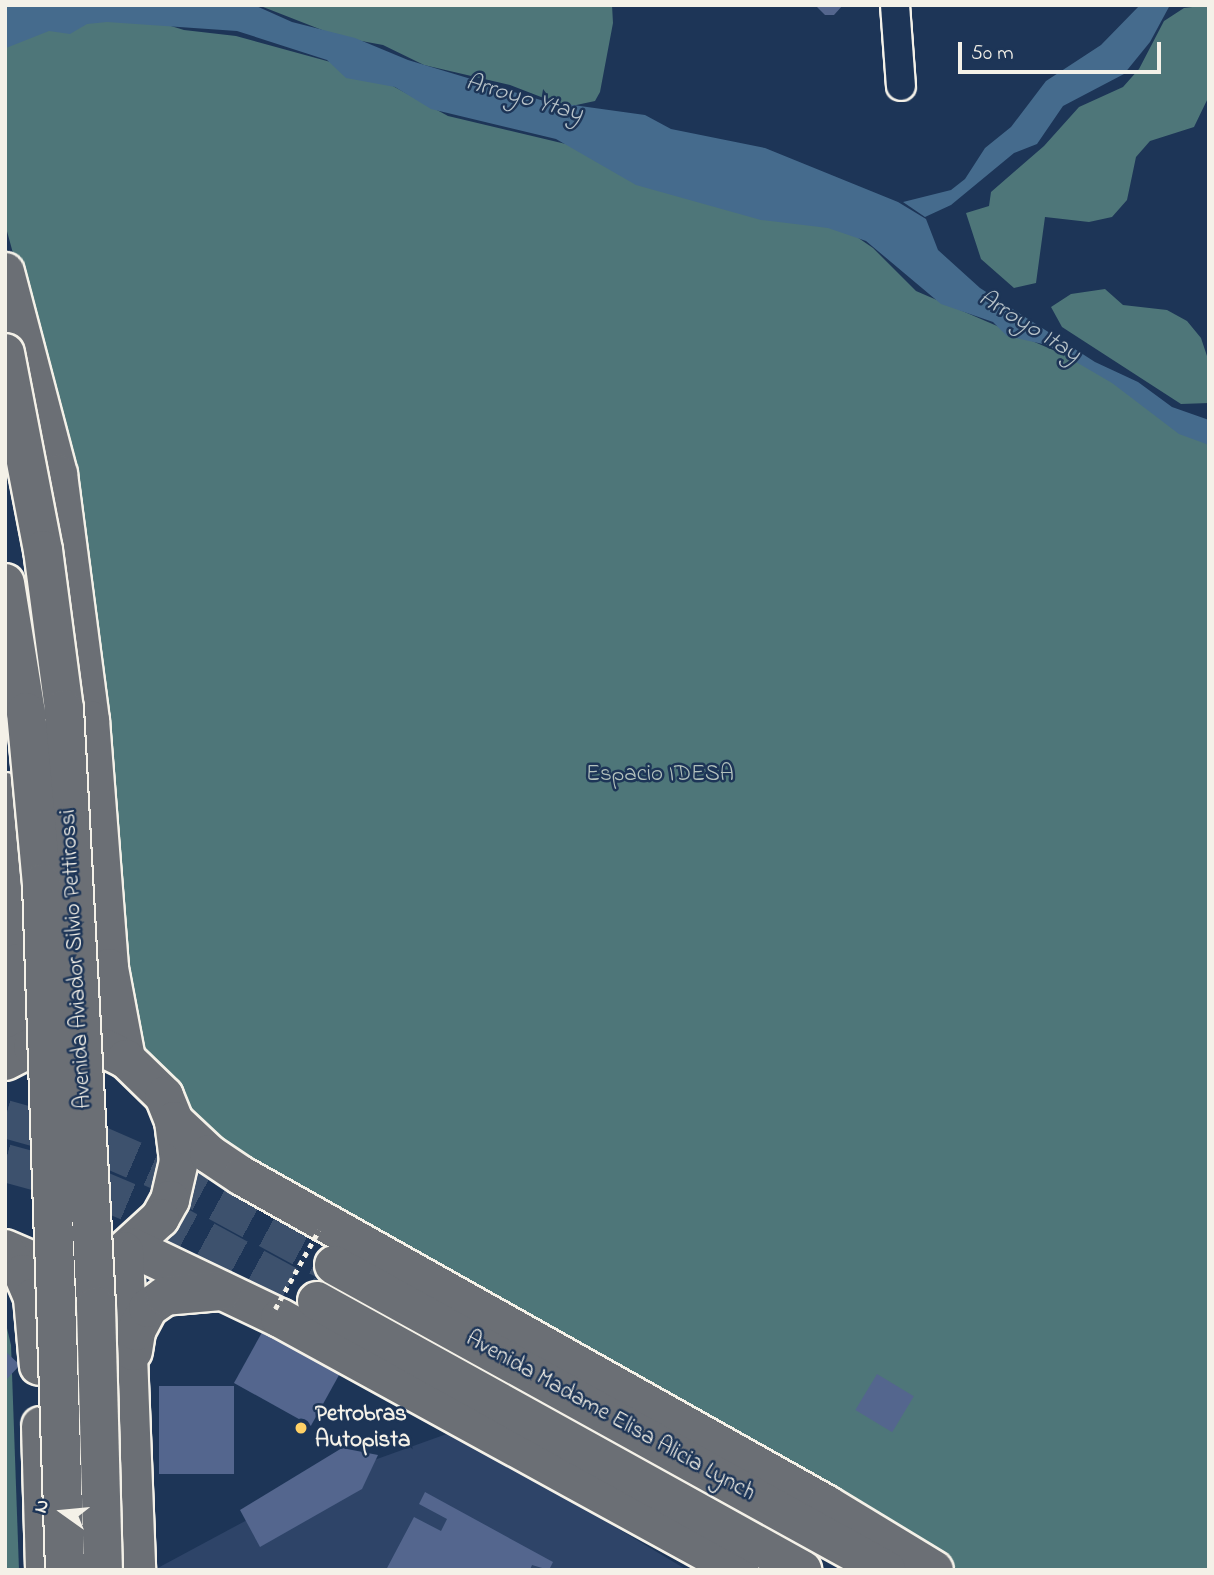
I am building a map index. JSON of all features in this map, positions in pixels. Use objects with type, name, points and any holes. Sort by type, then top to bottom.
[{"type":"highway","points":[[5,272],[58,474],[90,720],[109,968],[126,1059]]},
{"type":"highway","name":"Avenida Aviador Silvio Pettirossi","points":[[5,353],[43,550],[64,709],[96,1306],[103,1570]]},
{"type":"highway","name":"Avenida Aviador Silvio Pettirossi","points":[[5,583],[26,712],[42,883],[65,1570]]},
{"type":"highway","points":[[5,792],[10,919],[18,963],[8,1059],[57,1042],[104,1048],[126,1059],[164,1096],[174,1121],[179,1161],[173,1191],[160,1218],[128,1249],[95,1264],[63,1267],[42,1265],[5,1250]]},
{"type":"highway","points":[[5,1007],[18,963]]},
{"type":"highway","points":[[174,1121],[209,1154],[242,1176],[827,1505],[934,1570]]},
{"type":"highway","points":[[128,1249],[228,1291],[739,1570]]},
{"type":"highway","points":[[128,1249],[136,1570]]},
{"type":"highway","points":[[5,1250],[23,1274],[38,1319],[45,1570]]},
{"type":"highway","name":"Avenida Madame Elisa Alicia Lynch","points":[[334,1265],[886,1570]]},
{"type":"highway","points":[[130,1367],[136,1331],[156,1302],[186,1291],[228,1291]]},
{"type":"highway","name":"Avenida Madame Elisa Alicia Lynch","points":[[317,1301],[802,1570]]},
{"type":"street","points":[[895,5],[901,86]]},
{"type":"path","points":[[275,1309],[319,1230]]},
{"type":"shaded area","points":[[455,1431],[687,1570],[154,1570],[327,1477]]},
{"type":"green space","name":"Espacio IDESA","points":[[5,5],[125,12],[184,30],[236,36],[367,72],[448,116],[570,145],[835,222],[873,248],[916,291],[1090,366],[1209,443],[1209,1570],[951,1570],[270,1182],[200,1125],[154,1064],[135,1030],[60,425],[5,224]]},
{"type":"green space","points":[[258,5],[612,5],[613,23],[600,92],[595,101],[567,107],[510,85],[424,65],[383,45],[340,37]]},
{"type":"green space","points":[[1209,5],[1209,96],[1194,127],[1150,141],[1136,157],[1127,200],[1112,217],[1089,222],[1045,217],[1036,283],[1014,288],[981,259],[966,213],[989,206],[991,192],[1044,146],[1079,107],[1123,87],[1139,69],[1164,21],[1184,8]]},
{"type":"green space","points":[[1105,289],[1123,305],[1167,310],[1187,321],[1201,338],[1209,362],[1209,403],[1181,404],[1062,327],[1051,307],[1071,294]]},
{"type":"green space","points":[[5,1320],[11,1345],[19,1570],[5,1570]]},
{"type":"water","points":[[5,5],[254,5],[292,22],[355,38],[408,60],[544,101],[645,115],[671,129],[765,148],[898,202],[926,219],[938,250],[980,288],[1095,362],[1138,382],[1172,407],[1209,420],[1209,445],[1179,434],[1112,383],[1047,345],[1007,336],[993,322],[941,304],[866,241],[828,228],[761,220],[636,185],[556,139],[431,109],[395,87],[346,78],[327,60],[237,31],[107,22],[87,24],[70,34],[49,31],[6,48]]},
{"type":"water","points":[[1140,5],[1170,5],[1150,42],[1124,74],[1063,106],[1037,144],[1014,153],[951,205],[925,217],[903,202],[951,190],[965,179],[985,148],[1011,127],[1046,81],[1101,45]]},
{"type":"building","points":[[815,5],[843,5],[834,15],[825,15]]},
{"type":"building","points":[[265,1327],[342,1370],[311,1426],[234,1383]]},
{"type":"building","points":[[5,1351],[20,1365],[5,1381]]},
{"type":"building","points":[[877,1374],[914,1396],[892,1432],[855,1410]]},
{"type":"building","points":[[159,1386],[234,1386],[234,1474],[159,1474]]},
{"type":"building","points":[[342,1448],[378,1455],[362,1489],[260,1547],[240,1510]]},
{"type":"building","points":[[425,1492],[553,1562],[549,1570],[532,1565],[530,1570],[386,1570],[414,1517],[441,1531],[447,1519],[419,1504]]},
{"type":"tunnel","points":[[5,1119],[99,1145],[168,1175],[334,1265]]},
{"type":"tunnel","points":[[5,1163],[93,1187],[155,1213],[317,1301]]},
{"type":"place","name":"Petrobras Autopista","points":[[301,1428]]},
{"type":"water label","name":"Arroyo Ytay","points":[[524,99]]},
{"type":"water label","name":"Arroyo Itay","points":[[1029,327]]}]
